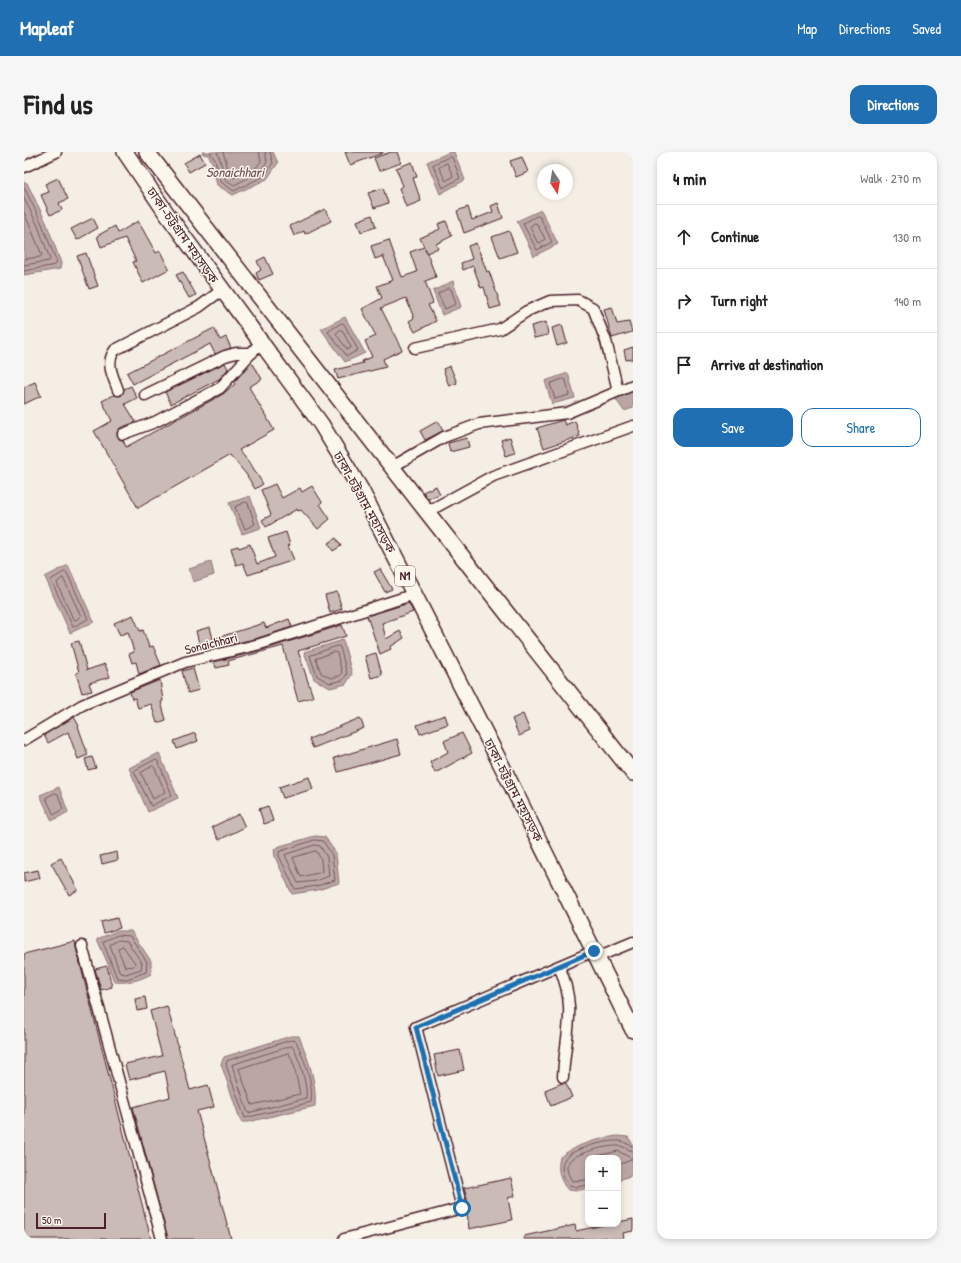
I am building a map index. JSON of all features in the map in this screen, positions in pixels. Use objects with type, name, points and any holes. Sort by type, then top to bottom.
[{"type":"highway","name":"ঢাকা-চট্টগ্রাম মহাসড়ক","points":[[125,152],[179,231],[222,290],[256,348],[325,431],[361,490],[633,1030]]},
{"type":"highway","name":"ঢাকা-চট্টগ্রাম মহাসড়ক","points":[[147,152],[427,512],[631,768]]},
{"type":"highway","points":[[179,231],[196,216]]},
{"type":"street","points":[[24,167],[56,152]]},
{"type":"street","points":[[118,390],[109,364],[110,357],[115,350],[198,308],[222,290]]},
{"type":"street","points":[[415,348],[500,329],[527,311],[550,300],[578,300],[593,308],[606,341],[618,391]]},
{"type":"street","points":[[145,395],[225,356],[256,348]]},
{"type":"street","points":[[123,434],[155,422],[220,388],[256,348]]},
{"type":"street","points":[[392,467],[444,437],[479,424],[567,413],[633,385]]},
{"type":"street","points":[[427,512],[493,476],[633,426]]},
{"type":"street","name":"Sonaichhari","points":[[24,740],[82,705],[185,662],[260,644],[414,594]]},
{"type":"street","points":[[344,1239],[462,1208],[416,1027],[559,966],[633,942]]},
{"type":"street","points":[[82,946],[162,1239]]},
{"type":"street","points":[[559,966],[566,983],[570,1014],[563,1077]]},
{"type":"water","name":"Sonaichhari","points":[[202,152],[273,152],[278,163],[267,179],[233,195],[217,185],[212,162],[208,155],[203,154]]},
{"type":"water","points":[[450,152],[454,152],[465,180],[440,194],[427,162]]},
{"type":"water","points":[[24,182],[27,183],[46,222],[61,263],[60,269],[24,275]]},
{"type":"water","points":[[541,210],[558,244],[534,256],[517,221]]},
{"type":"water","points":[[453,281],[461,307],[442,315],[433,291]]},
{"type":"water","points":[[345,317],[365,353],[345,362],[321,329]]},
{"type":"water","points":[[568,373],[575,398],[552,404],[545,381]]},
{"type":"water","points":[[633,391],[633,408],[624,411],[615,398]]},
{"type":"water","points":[[250,496],[261,528],[242,534],[229,503]]},
{"type":"water","points":[[211,562],[214,575],[193,582],[189,569]]},
{"type":"water","points":[[68,565],[94,622],[70,633],[45,577]]},
{"type":"water","points":[[343,640],[352,674],[346,684],[330,688],[314,679],[304,652]]},
{"type":"water","points":[[159,753],[178,798],[148,812],[129,768]]},
{"type":"water","points":[[59,787],[68,812],[52,821],[40,795]]},
{"type":"water","points":[[315,836],[325,837],[336,853],[339,883],[318,890],[292,894],[275,857],[274,849]]},
{"type":"water","points":[[117,931],[131,931],[151,961],[151,974],[133,981],[114,982],[97,939]]},
{"type":"water","points":[[291,1036],[299,1036],[309,1062],[315,1088],[315,1106],[248,1122],[241,1122],[221,1064],[224,1057]]},
{"type":"water","points":[[617,1136],[628,1137],[632,1143],[633,1175],[621,1179],[621,1155],[585,1155],[585,1189],[576,1191],[568,1190],[560,1174],[560,1157],[567,1152],[587,1143]]},
{"type":"building","points":[[345,152],[383,152],[383,153],[350,165]]},
{"type":"building","points":[[391,152],[397,152],[401,163],[379,171],[374,158]]},
{"type":"building","points":[[200,154],[205,163],[189,172],[184,163]]},
{"type":"building","points":[[522,157],[528,172],[516,177],[510,161]]},
{"type":"building","points":[[412,162],[417,177],[413,178],[421,201],[406,207],[399,188],[403,186],[396,168]]},
{"type":"building","points":[[58,178],[68,199],[59,203],[62,210],[50,215],[41,195],[49,192],[45,184]]},
{"type":"building","points":[[383,188],[388,203],[374,208],[368,193]]},
{"type":"building","points":[[498,203],[503,218],[464,233],[457,211],[468,207],[472,220],[493,212],[491,206]]},
{"type":"building","points":[[325,209],[331,221],[305,234],[304,231],[294,236],[290,226]]},
{"type":"building","points":[[372,215],[376,227],[361,232],[357,221]]},
{"type":"building","points":[[93,218],[98,228],[77,240],[71,229]]},
{"type":"building","points":[[138,221],[156,253],[160,251],[169,269],[143,283],[133,262],[136,261],[125,238],[101,247],[97,236],[115,226],[118,233]]},
{"type":"building","points":[[446,221],[452,236],[436,244],[438,248],[427,253],[425,248],[436,277],[425,281],[433,303],[428,305],[436,321],[415,332],[409,321],[414,318],[406,298],[381,308],[402,350],[383,359],[386,367],[338,379],[335,370],[363,363],[362,361],[372,357],[365,341],[376,336],[362,309],[382,298],[377,286],[393,280],[383,256],[375,259],[371,246],[389,240],[402,277],[417,272],[410,252],[424,247],[420,238],[440,229],[438,224]]},
{"type":"building","points":[[509,231],[517,252],[500,258],[492,237]]},
{"type":"building","points":[[476,243],[487,272],[489,271],[501,306],[490,309],[484,287],[481,288],[473,266],[463,270],[461,263],[472,259],[468,246]]},
{"type":"building","points":[[86,253],[98,286],[89,289],[77,256]]},
{"type":"building","points":[[265,257],[273,274],[259,280],[256,273],[261,270],[257,261]]},
{"type":"building","points":[[183,272],[196,295],[189,298],[176,275]]},
{"type":"building","points":[[612,307],[617,324],[629,322],[632,332],[612,338],[604,309]]},
{"type":"building","points":[[546,322],[548,335],[534,338],[531,326]]},
{"type":"building","points":[[562,325],[567,343],[557,346],[552,328]]},
{"type":"building","points":[[214,328],[220,340],[226,337],[231,348],[215,354],[210,344],[133,384],[127,373]]},
{"type":"building","points":[[633,347],[633,359],[626,360],[624,350]]},
{"type":"building","points":[[225,363],[228,369],[219,379],[171,404],[165,392]]},
{"type":"building","points":[[253,364],[262,379],[249,387],[274,430],[239,450],[252,466],[263,484],[255,489],[246,474],[230,455],[138,508],[94,431],[112,421],[102,401],[114,395],[121,396],[124,389],[131,386],[137,398],[125,404],[136,422],[120,428],[117,433],[119,439],[123,440],[126,447],[223,394],[235,384],[234,382],[247,368]]},
{"type":"building","points":[[450,366],[457,383],[449,386],[443,369]]},
{"type":"building","points":[[35,382],[41,396],[24,404],[24,387]]},
{"type":"building","points":[[563,420],[565,425],[575,421],[580,436],[544,448],[537,428]]},
{"type":"building","points":[[438,421],[443,431],[425,440],[420,431]]},
{"type":"building","points":[[510,437],[515,453],[506,456],[501,440]]},
{"type":"building","points":[[467,438],[469,447],[450,452],[448,443]]},
{"type":"building","points":[[275,484],[282,498],[300,488],[302,492],[312,486],[322,502],[320,504],[330,519],[318,529],[301,510],[298,511],[297,509],[266,527],[262,520],[271,515],[261,490]]},
{"type":"building","points":[[436,486],[440,494],[428,499],[423,492]]},
{"type":"building","points":[[286,532],[290,545],[288,546],[294,560],[248,575],[243,563],[236,565],[231,548],[238,546],[239,548],[250,544],[257,564],[275,557],[268,538]]},
{"type":"building","points":[[336,538],[341,546],[333,551],[328,543]]},
{"type":"building","points":[[380,569],[392,589],[385,592],[374,572]]},
{"type":"building","points":[[337,592],[342,609],[330,613],[325,595]]},
{"type":"building","points":[[409,603],[413,612],[382,623],[386,639],[400,631],[404,638],[390,647],[391,649],[380,654],[367,616]]},
{"type":"building","points":[[133,615],[140,631],[143,630],[149,647],[153,646],[161,665],[139,674],[136,662],[132,663],[129,654],[134,652],[128,632],[120,635],[114,623]]},
{"type":"building","points":[[289,619],[292,627],[258,638],[212,649],[211,645],[200,647],[196,631],[210,627],[213,639],[264,623],[266,628]]},
{"type":"building","points":[[342,625],[346,636],[298,651],[313,697],[298,701],[283,646],[228,661],[229,665],[216,668],[214,662],[262,650]]},
{"type":"building","points":[[79,641],[87,670],[105,664],[110,677],[89,683],[92,691],[82,693],[76,673],[79,672],[71,643]]},
{"type":"building","points":[[376,653],[382,675],[371,678],[365,656]]},
{"type":"building","points":[[193,668],[199,690],[188,693],[182,671]]},
{"type":"building","points":[[160,680],[163,701],[161,702],[166,720],[157,723],[151,704],[138,708],[135,698],[132,699],[130,692]]},
{"type":"building","points":[[523,714],[530,731],[519,736],[512,719]]},
{"type":"building","points":[[445,715],[448,724],[420,734],[417,725]]},
{"type":"building","points":[[74,717],[79,726],[88,755],[78,759],[68,732],[48,743],[44,735]]},
{"type":"building","points":[[360,718],[364,728],[313,748],[309,739]]},
{"type":"building","points":[[195,733],[198,741],[177,749],[174,741]]},
{"type":"building","points":[[462,733],[472,753],[435,773],[430,762],[448,752],[444,741]]},
{"type":"building","points":[[397,739],[401,754],[338,772],[334,758]]},
{"type":"building","points":[[92,757],[96,768],[88,770],[85,759]]},
{"type":"building","points":[[309,777],[313,789],[283,798],[279,787]]},
{"type":"building","points":[[268,806],[273,821],[264,824],[259,809]]},
{"type":"building","points":[[239,814],[245,827],[219,840],[212,827]]},
{"type":"building","points":[[117,852],[118,860],[102,864],[100,856]]},
{"type":"building","points":[[61,858],[78,890],[69,895],[51,863]]},
{"type":"building","points":[[38,870],[40,878],[24,882],[24,873]]},
{"type":"building","points":[[117,918],[120,928],[104,933],[101,922]]},
{"type":"building","points":[[75,941],[151,1239],[24,1239],[24,954]]},
{"type":"building","points":[[107,966],[112,987],[101,990],[95,969]]},
{"type":"building","points":[[145,997],[147,1009],[137,1011],[135,999]]},
{"type":"building","points":[[167,1006],[190,1090],[208,1085],[214,1107],[197,1111],[231,1239],[168,1239],[133,1107],[170,1097],[165,1071],[129,1080],[125,1064],[162,1056],[150,1011]]},
{"type":"building","points":[[460,1050],[464,1070],[438,1076],[434,1055]]},
{"type":"building","points":[[562,1083],[566,1083],[572,1097],[551,1106],[545,1090]]},
{"type":"building","points":[[511,1178],[515,1196],[508,1198],[512,1220],[469,1229],[467,1212],[470,1210],[464,1188]]},
{"type":"building","points":[[633,1219],[633,1231],[623,1233],[624,1239],[607,1239],[606,1237],[595,1239],[524,1239],[524,1236],[575,1225],[576,1231],[594,1227],[621,1227],[621,1221]]},
{"type":"route","points":[[462,1208],[416,1027],[594,951]]}]
